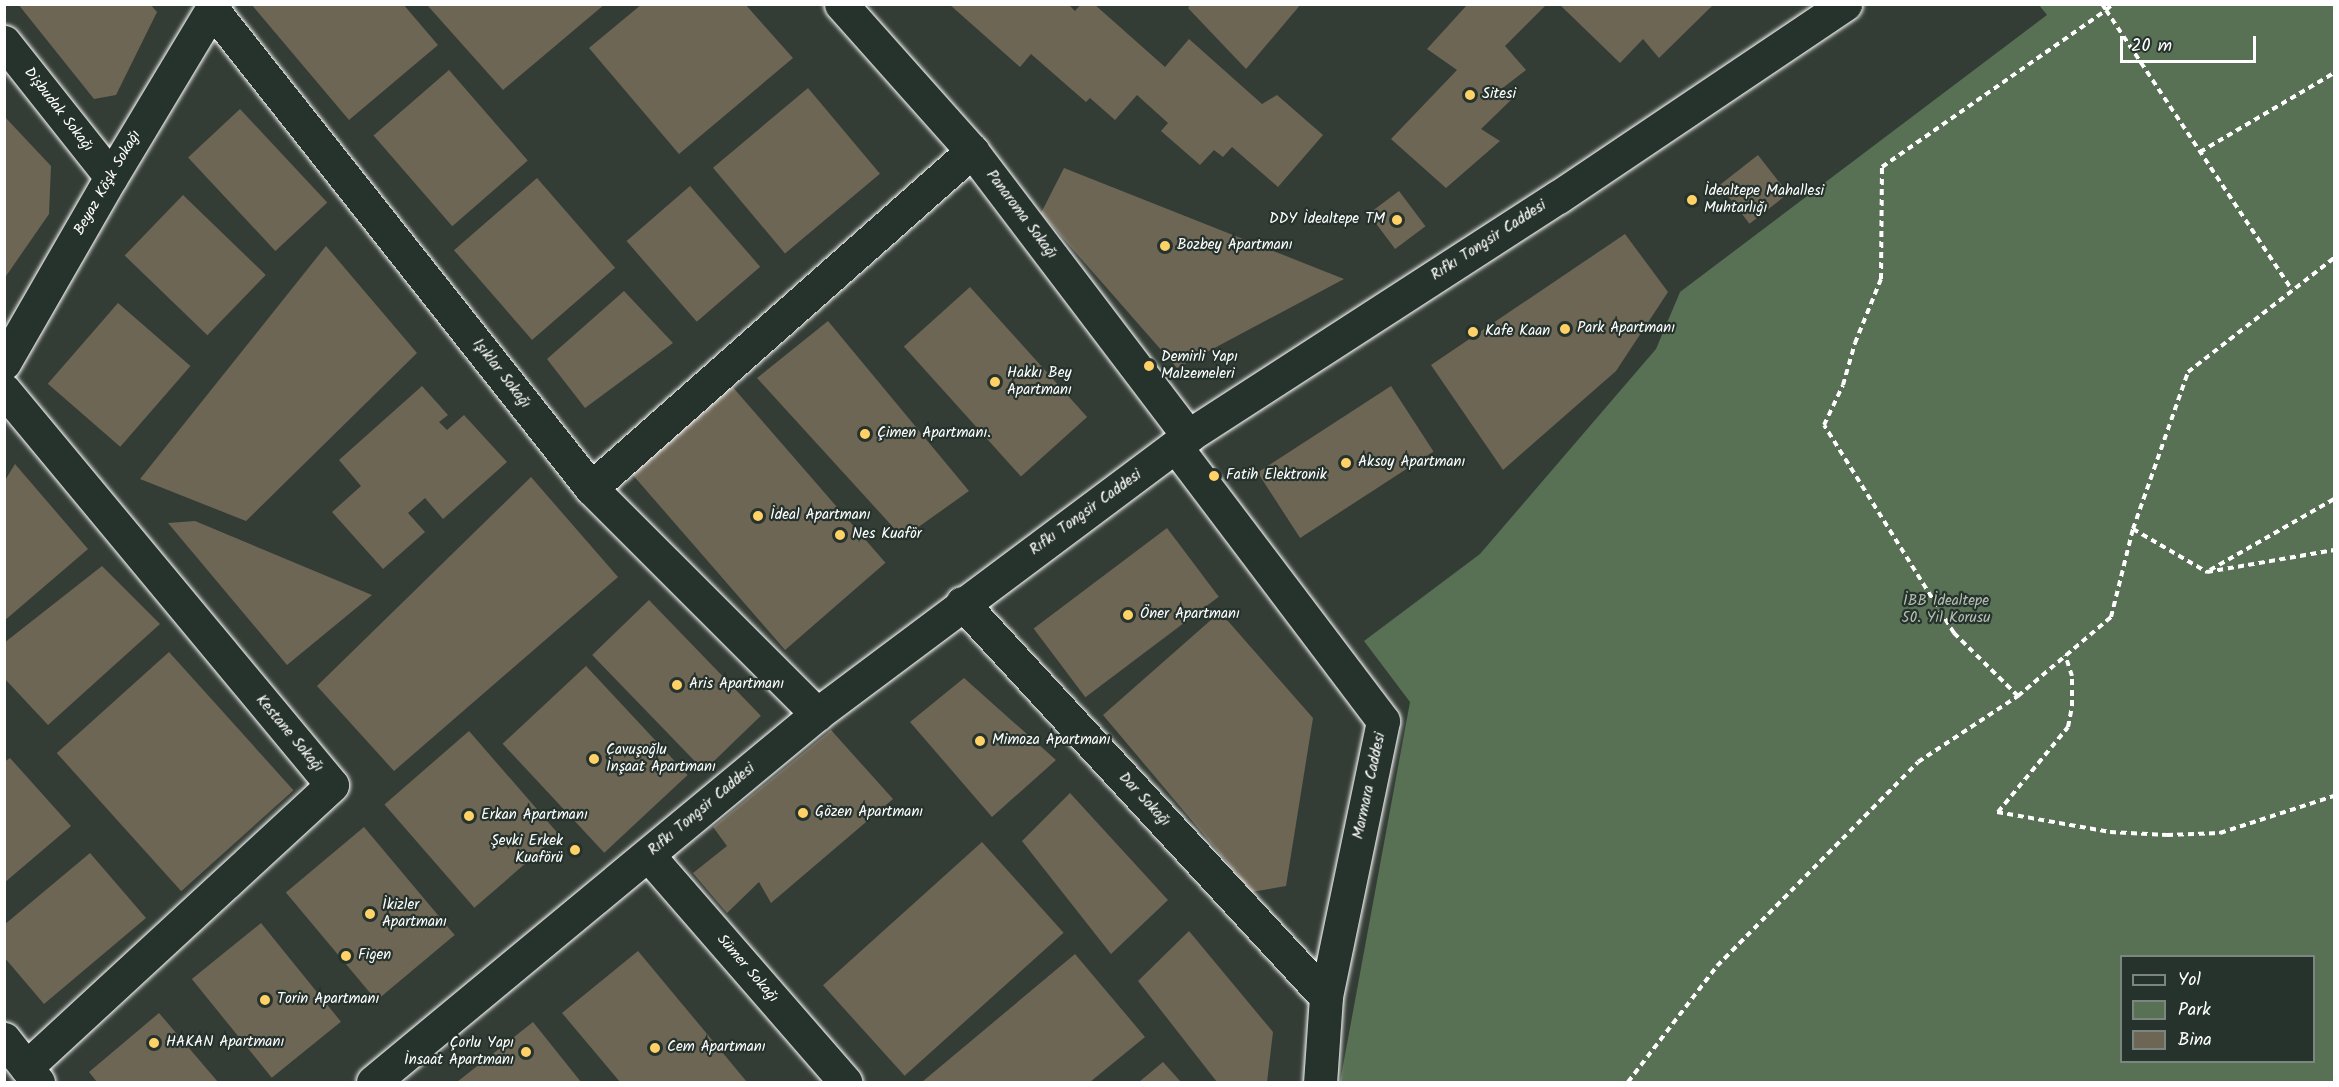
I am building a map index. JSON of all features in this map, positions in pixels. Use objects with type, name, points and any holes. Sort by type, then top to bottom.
[{"type":"street","name":"Panaroma Sokağı","points":[[841,4],[972,150],[1182,441]]},
{"type":"street","name":"Rıfkı Tongsir Caddesi","points":[[373,1083],[817,714],[962,603],[1182,441],[1558,197],[1845,4]]},
{"type":"street","name":"Beyaz Köşk Sokağı","points":[[4,363],[111,177],[213,7]]},
{"type":"street","name":"Işıklar Sokağı","points":[[213,7],[591,488],[817,714]]},
{"type":"street","name":"Dişbudak Sokağı","points":[[4,42],[111,177]]},
{"type":"street","points":[[591,488],[972,150]]},
{"type":"street","name":"Kestane Sokağı","points":[[4,390],[332,785],[32,1075]]},
{"type":"street","name":"Marmara Caddesi","points":[[1182,441],[1383,722],[1326,998],[1320,1083]]},
{"type":"street","name":"Dar Sokağı","points":[[962,603],[1326,998]]},
{"type":"street","name":"Sümer Sokağı","points":[[648,855],[845,1083]]},
{"type":"street","points":[[4,1040],[32,1075]]},
{"type":"path","points":[[2102,4],[2292,290]]},
{"type":"path","points":[[2018,696],[1954,633],[1824,425],[1843,385],[1855,343],[1881,279],[1882,167],[2113,4]]},
{"type":"path","points":[[2200,152],[2334,73]]},
{"type":"path","points":[[1628,1083],[1717,966],[1918,762],[2018,696],[2111,617],[2133,529],[2188,372],[2334,258]]},
{"type":"path","points":[[2207,572],[2334,499]]},
{"type":"path","points":[[2133,529],[2207,572],[2334,550]]},
{"type":"path","points":[[2065,655],[2072,676],[2072,706],[2068,727],[1997,812],[2110,832],[2167,835],[2220,833],[2334,796]]},
{"type":"green space","name":"İBB İdealtepe 50. Yıl Korusu","points":[[2039,5],[2334,5],[2334,1082],[1340,1082],[1410,702],[1364,641],[1480,554],[1656,349],[1680,292],[2047,15]]},
{"type":"building","points":[[18,4],[150,4],[157,12],[116,95],[94,99]]},
{"type":"building","points":[[251,4],[403,4],[438,45],[349,120]]},
{"type":"building","points":[[430,4],[605,4],[503,90],[428,6]]},
{"type":"building","points":[[642,4],[745,4],[793,58],[679,154],[589,48]]},
{"type":"building","points":[[949,4],[1068,4],[1075,11],[1081,4],[1094,4],[1165,67],[1189,39],[1262,104],[1277,95],[1323,135],[1278,187],[1232,147],[1223,157],[1214,150],[1200,165],[1161,131],[1168,123],[1137,95],[1115,120],[1090,98],[1086,102],[1031,54],[1020,67]]},
{"type":"building","points":[[1191,4],[1301,4],[1246,69],[1188,8]]},
{"type":"building","points":[[1559,4],[1714,4],[1659,58],[1643,39],[1620,63]]},
{"type":"building","name":"Sitesi","points":[[1467,5],[1546,5],[1505,46],[1526,70],[1500,90],[1512,99],[1481,129],[1500,141],[1446,188],[1391,139],[1457,70],[1427,49]]},
{"type":"building","points":[[449,70],[528,161],[452,226],[374,136]]},
{"type":"building","points":[[808,88],[880,174],[785,254],[713,168]]},
{"type":"building","points":[[240,109],[327,203],[275,251],[188,157]]},
{"type":"building","points":[[4,116],[51,166],[49,214],[4,279]]},
{"type":"building","points":[[1758,155],[1788,194],[1750,224],[1719,185]]},
{"type":"building","name":"Bozbey Apartmanı","points":[[1064,168],[1344,279],[1177,368],[1041,213]]},
{"type":"building","points":[[537,178],[615,268],[532,340],[454,250]]},
{"type":"building","points":[[690,186],[760,267],[697,322],[627,241]]},
{"type":"building","name":"DDY İdealtepe TM","points":[[1399,191],[1425,226],[1395,249],[1369,214]]},
{"type":"building","points":[[183,195],[266,275],[207,335],[125,255]]},
{"type":"building","name":"Park Apartmanı","points":[[1625,234],[1668,292],[1616,371],[1503,470],[1431,365]]},
{"type":"building","points":[[326,246],[417,353],[246,521],[140,479]]},
{"type":"building","name":"Hakkı Bey Apartmanı","points":[[970,287],[1087,417],[1021,477],[904,347]]},
{"type":"building","points":[[624,291],[673,343],[585,408],[547,359]]},
{"type":"building","points":[[118,303],[190,366],[120,447],[48,384]]},
{"type":"building","name":"Çimen Apartmanı.","points":[[828,321],[969,491],[903,538],[757,378]]},
{"type":"building","name":"İdeal Apartmanı","points":[[730,384],[885,563],[785,650],[630,471]]},
{"type":"building","points":[[422,386],[448,415],[439,422],[447,430],[464,415],[507,462],[443,519],[425,498],[408,513],[425,532],[383,569],[332,512],[361,486],[339,460]]},
{"type":"building","name":"Aksoy Apartmanı","points":[[1391,386],[1433,451],[1300,538],[1258,473]]},
{"type":"building","points":[[15,464],[88,549],[4,621],[4,482]]},
{"type":"building","points":[[531,477],[618,577],[394,771],[317,686]]},
{"type":"building","points":[[195,521],[372,595],[287,665],[168,523]]},
{"type":"building","name":"Öner Apartmanı","points":[[1167,528],[1219,597],[1085,697],[1034,629]]},
{"type":"building","points":[[102,566],[160,624],[48,725],[4,678],[4,643]]},
{"type":"building","name":"Aris Apartmanı","points":[[649,600],[761,716],[704,771],[592,655]]},
{"type":"building","points":[[1220,612],[1313,718],[1286,886],[1252,892],[1103,715]]},
{"type":"building","points":[[169,652],[293,790],[181,891],[57,753]]},
{"type":"building","name":"Çavuşoğlu İnşaat Apartmanı","points":[[586,666],[688,775],[604,853],[503,744]]},
{"type":"building","name":"Mimoza Apartmanı","points":[[964,678],[1056,760],[992,817],[910,722]]},
{"type":"building","name":"Gözen Apartmanı","points":[[831,730],[893,799],[771,903],[759,882],[727,913],[693,873],[727,846],[713,827]]},
{"type":"building","name":"Erkan Apartmanı","points":[[469,731],[559,834],[474,908],[384,804]]},
{"type":"building","points":[[10,758],[71,826],[4,883],[4,762]]},
{"type":"building","points":[[1070,793],[1168,900],[1111,954],[1022,841]]},
{"type":"building","name":"İkizler Apartmanı","points":[[364,827],[455,935],[376,1001],[286,893]]},
{"type":"building","points":[[982,842],[1064,933],[905,1076],[823,985]]},
{"type":"building","points":[[90,853],[146,918],[44,1004],[4,957],[4,925]]},
{"type":"building","name":"Torin Apartmanı","points":[[261,923],[341,1022],[272,1078],[192,979]]},
{"type":"building","points":[[1189,931],[1273,1032],[1267,1082],[1217,1082],[1138,981]]},
{"type":"building","name":"Cem Apartmanı","points":[[638,951],[747,1082],[620,1082],[562,1013]]},
{"type":"building","points":[[1075,954],[1145,1037],[1090,1082],[922,1082]]},
{"type":"building","name":"HAKAN Apartmanı","points":[[159,1013],[218,1082],[97,1082],[89,1072]]},
{"type":"building","name":"Çorlu Yapı İnsaat Apartmanı","points":[[533,1022],[581,1082],[457,1082]]},
{"type":"building","points":[[1163,1062],[1181,1082],[1139,1082]]},
{"type":"place","name":"Sitesi","points":[[1470,95]]},
{"type":"place","name":"İdealtepe Mahallesi Muhtarlığı","points":[[1692,200]]},
{"type":"place","name":"DDY İdealtepe TM","points":[[1397,220]]},
{"type":"place","name":"Bozbey Apartmanı","points":[[1165,246]]},
{"type":"place","name":"Park Apartmanı","points":[[1565,329]]},
{"type":"place","name":"Kafe Kaan","points":[[1473,332]]},
{"type":"place","name":"Demirli Yapı Malzemeleri","points":[[1149,366]]},
{"type":"place","name":"Hakkı Bey Apartmanı","points":[[995,382]]},
{"type":"place","name":"Çimen Apartmanı.","points":[[865,434]]},
{"type":"place","name":"Aksoy Apartmanı","points":[[1346,463]]},
{"type":"place","name":"Fatih Elektronik","points":[[1214,476]]},
{"type":"place","name":"İdeal Apartmanı","points":[[758,516]]},
{"type":"place","name":"Nes Kuaför","points":[[840,535]]},
{"type":"place","name":"Öner Apartmanı","points":[[1128,615]]},
{"type":"place","name":"Aris Apartmanı","points":[[677,685]]},
{"type":"place","name":"Mimoza Apartmanı","points":[[980,741]]},
{"type":"place","name":"Çavuşoğlu İnşaat Apartmanı","points":[[594,759]]},
{"type":"place","name":"Gözen Apartmanı","points":[[803,813]]},
{"type":"place","name":"Erkan Apartmanı","points":[[469,816]]},
{"type":"place","name":"Şevki Erkek Kuaförü","points":[[575,850]]},
{"type":"place","name":"İkizler Apartmanı","points":[[370,914]]},
{"type":"place","name":"Figen","points":[[346,956]]},
{"type":"place","name":"Torin Apartmanı","points":[[265,1000]]},
{"type":"place","name":"HAKAN Apartmanı","points":[[154,1043]]},
{"type":"place","name":"Cem Apartmanı","points":[[655,1048]]},
{"type":"place","name":"Çorlu Yapı İnsaat Apartmanı","points":[[526,1052]]}]
